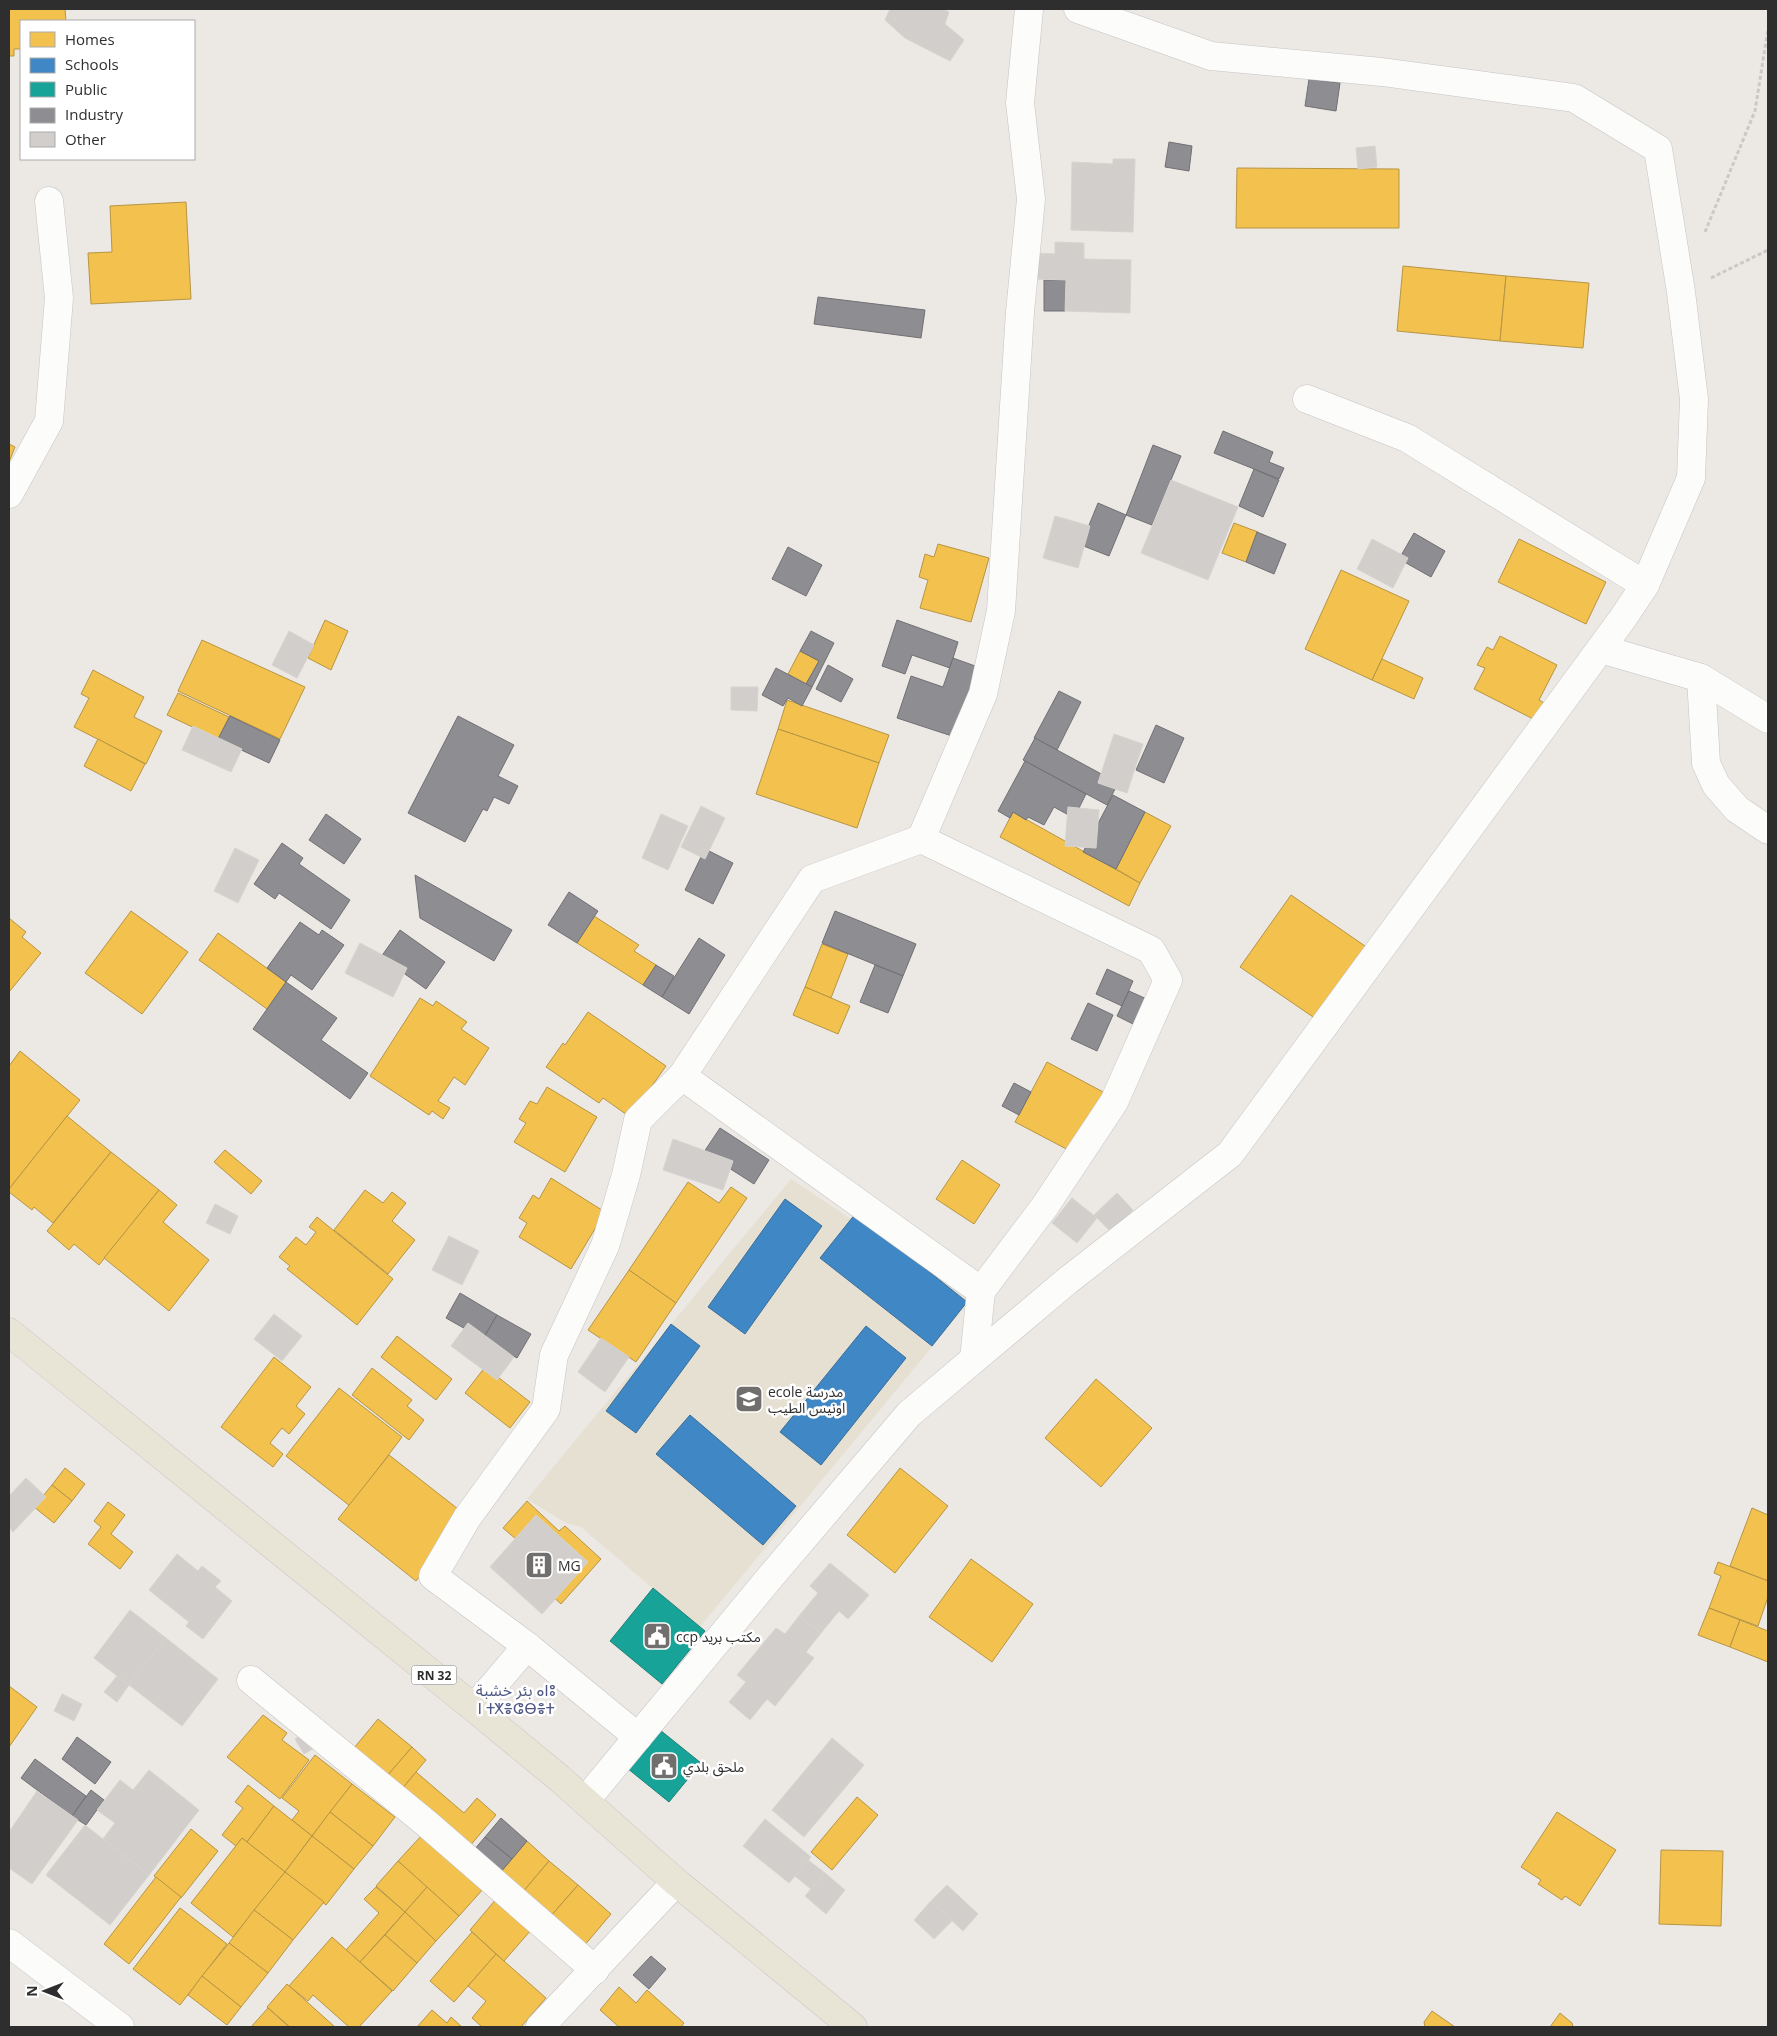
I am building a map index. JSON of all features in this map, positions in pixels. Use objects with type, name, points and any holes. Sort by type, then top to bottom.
[{"type":"main road","name":"RN 32","points":[[9,1332],[474,1708],[585,1801],[676,1882],[852,2027]]},
{"type":"street","points":[[921,839],[983,694],[1001,611],[1020,312],[1031,199],[1020,103],[1030,9]]},
{"type":"street","points":[[585,1801],[772,1575],[909,1414],[1067,1281],[1230,1154],[1601,649],[1645,585],[1691,478],[1694,399],[1681,292],[1658,149],[1574,98],[1382,72],[1211,56],[1078,9]]},
{"type":"street","points":[[9,494],[49,421],[59,298],[49,201]]},
{"type":"street","points":[[1307,399],[1407,438],[1645,585]]},
{"type":"street","points":[[1601,649],[1701,678],[1768,719]]},
{"type":"street","points":[[1701,678],[1706,763],[1712,778],[1716,786],[1737,809],[1768,830]]},
{"type":"street","points":[[638,1737],[527,1646],[434,1576],[467,1518],[546,1409],[554,1354],[605,1246],[626,1175],[638,1120],[682,1076],[812,879],[921,839],[1151,950],[1168,980],[1114,1102],[1045,1206],[982,1290],[974,1359]]},
{"type":"street","points":[[682,1076],[982,1290]]},
{"type":"street","points":[[474,1708],[527,1646]]},
{"type":"street","points":[[251,1680],[426,1823],[595,1970]]},
{"type":"street","points":[[540,2027],[676,1882]]},
{"type":"street","points":[[9,1943],[120,2027]]},
{"type":"path","points":[[1703,238],[1755,111],[1768,29]]},
{"type":"path","points":[[1681,292],[1768,250]]},
{"type":"shaded area","name":"ecole مدرسة اونيس الطيب","points":[[791,1179],[851,1219],[858,1210],[971,1300],[699,1628],[581,1527],[566,1523],[527,1499]]},
{"type":"building: Homes","points":[[9,9],[65,9],[66,20],[20,20],[20,49],[14,49],[14,56],[9,56]]},
{"type":"building: Homes","points":[[1237,168],[1399,169],[1399,228],[1236,228]]},
{"type":"building: Homes","points":[[186,202],[191,299],[91,304],[88,253],[112,252],[110,206]]},
{"type":"building: Homes","points":[[1403,266],[1506,276],[1500,341],[1397,331]]},
{"type":"building: Homes","points":[[1506,276],[1589,283],[1583,348],[1500,341]]},
{"type":"building: Homes","points":[[9,444],[15,447],[9,462]]},
{"type":"building: Homes","points":[[1234,523],[1258,532],[1246,562],[1222,553]]},
{"type":"building: Homes","points":[[1519,539],[1606,582],[1586,624],[1498,582]]},
{"type":"building: Homes","points":[[938,544],[989,558],[971,622],[920,608],[928,580],[919,577],[925,554],[934,557]]},
{"type":"building: Homes","points":[[1341,570],[1409,601],[1372,680],[1305,649]]},
{"type":"building: Homes","points":[[325,620],[348,631],[331,670],[308,658]]},
{"type":"building: Homes","points":[[1500,636],[1557,665],[1539,700],[1550,706],[1541,723],[1474,689],[1485,668],[1477,665],[1487,647],[1493,650]]},
{"type":"building: Homes","points":[[202,640],[305,687],[280,739],[178,691]]},
{"type":"building: Homes","points":[[800,651],[819,661],[806,684],[788,674]]},
{"type":"building: Homes","points":[[1382,659],[1423,678],[1414,699],[1372,680]]},
{"type":"building: Homes","points":[[93,670],[144,697],[134,717],[162,731],[146,764],[74,727],[89,698],[81,694]]},
{"type":"building: Homes","points":[[178,693],[229,717],[218,739],[167,715]]},
{"type":"building: Homes","points":[[787,700],[889,735],[879,763],[778,729]]},
{"type":"building: Homes","points":[[778,729],[879,763],[857,828],[756,794]]},
{"type":"building: Homes","points":[[98,739],[145,764],[131,791],[84,766]]},
{"type":"building: Homes","points":[[1013,812],[1140,883],[1129,906],[1000,837]]},
{"type":"building: Homes","points":[[1145,812],[1171,826],[1140,883],[1116,869]]},
{"type":"building: Homes","points":[[1291,895],[1365,946],[1316,1019],[1240,967]]},
{"type":"building: Homes","points":[[131,911],[188,952],[142,1014],[85,973]]},
{"type":"building: Homes","points":[[594,916],[639,945],[634,951],[656,965],[643,985],[577,943]]},
{"type":"building: Homes","points":[[9,918],[26,932],[22,937],[41,953],[9,992]]},
{"type":"building: Homes","points":[[218,933],[286,982],[267,1009],[199,960]]},
{"type":"building: Homes","points":[[822,944],[848,954],[831,998],[805,987]]},
{"type":"building: Homes","points":[[805,987],[850,1006],[838,1034],[793,1015]]},
{"type":"building: Homes","points":[[420,998],[433,1006],[436,1001],[467,1022],[461,1029],[489,1048],[465,1085],[454,1077],[438,1101],[450,1108],[443,1119],[432,1111],[429,1115],[370,1076]]},
{"type":"building: Homes","points":[[588,1012],[666,1066],[630,1117],[603,1098],[599,1103],[546,1067],[563,1043],[565,1045]]},
{"type":"building: Homes","points":[[20,1051],[80,1100],[9,1189],[9,1066]]},
{"type":"building: Homes","points":[[1047,1062],[1105,1093],[1074,1153],[1015,1122]]},
{"type":"building: Homes","points":[[547,1087],[597,1117],[565,1172],[514,1142],[526,1123],[519,1119],[530,1101],[537,1104]]},
{"type":"building: Homes","points":[[67,1116],[111,1152],[53,1223],[34,1207],[32,1210],[9,1192],[9,1189]]},
{"type":"building: Homes","points":[[225,1150],[262,1181],[251,1194],[214,1162]]},
{"type":"building: Homes","points":[[111,1152],[159,1190],[99,1265],[74,1244],[69,1250],[47,1231]]},
{"type":"building: Homes","points":[[962,1160],[1000,1185],[974,1224],[936,1199]]},
{"type":"building: Homes","points":[[551,1178],[605,1212],[571,1269],[519,1237],[527,1223],[519,1218],[533,1195],[539,1199]]},
{"type":"building: Homes","points":[[688,1182],[719,1203],[731,1187],[747,1198],[676,1303],[629,1270]]},
{"type":"building: Homes","points":[[159,1190],[177,1205],[163,1222],[209,1260],[169,1311],[104,1258]]},
{"type":"building: Homes","points":[[365,1190],[383,1203],[392,1192],[406,1203],[392,1221],[415,1240],[388,1274],[334,1230]]},
{"type":"building: Homes","points":[[317,1217],[393,1279],[357,1325],[287,1269],[290,1266],[279,1257],[296,1237],[306,1245],[316,1232],[309,1227]]},
{"type":"building: Homes","points":[[629,1270],[676,1303],[636,1362],[588,1330]]},
{"type":"building: Homes","points":[[397,1336],[452,1379],[436,1400],[381,1357]]},
{"type":"building: Homes","points":[[274,1357],[311,1387],[296,1406],[305,1414],[289,1434],[282,1428],[270,1443],[283,1454],[273,1467],[221,1427]]},
{"type":"building: Homes","points":[[485,1367],[530,1402],[510,1428],[465,1393]]},
{"type":"building: Homes","points":[[372,1368],[412,1400],[407,1406],[424,1420],[409,1440],[352,1395]]},
{"type":"building: Homes","points":[[1096,1379],[1152,1428],[1101,1487],[1045,1438]]},
{"type":"building: Homes","points":[[339,1388],[402,1437],[350,1506],[286,1456]]},
{"type":"building: Homes","points":[[389,1455],[467,1516],[416,1581],[338,1519]]},
{"type":"building: Homes","points":[[65,1468],[85,1484],[72,1501],[52,1485]]},
{"type":"building: Homes","points":[[900,1468],[948,1506],[895,1573],[847,1535]]},
{"type":"building: Homes","points":[[52,1485],[72,1501],[54,1523],[34,1507]]},
{"type":"building: Homes","name":"MG","points":[[527,1501],[559,1531],[565,1526],[601,1559],[561,1604],[505,1553],[517,1540],[503,1528]]},
{"type":"building: Homes","points":[[108,1502],[125,1515],[111,1534],[133,1552],[120,1569],[88,1544],[101,1527],[94,1521]]},
{"type":"building: Homes","points":[[1752,1508],[1768,1515],[1768,1581],[1730,1566]]},
{"type":"building: Homes","points":[[971,1559],[1033,1604],[992,1662],[929,1617]]},
{"type":"building: Homes","points":[[1718,1562],[1768,1581],[1768,1597],[1758,1626],[1709,1608],[1721,1576],[1714,1573]]},
{"type":"building: Homes","points":[[1709,1608],[1740,1620],[1730,1647],[1698,1635]]},
{"type":"building: Homes","points":[[1740,1620],[1768,1631],[1768,1662],[1730,1647]]},
{"type":"building: Homes","points":[[9,1686],[37,1707],[9,1747]]},
{"type":"building: Homes","points":[[263,1715],[287,1733],[282,1740],[309,1760],[280,1799],[227,1757]]},
{"type":"building: Homes","points":[[378,1719],[412,1747],[387,1776],[354,1748]]},
{"type":"building: Homes","points":[[412,1747],[426,1760],[402,1789],[387,1776]]},
{"type":"building: Homes","points":[[315,1755],[352,1784],[312,1836],[292,1820],[299,1811],[282,1798]]},
{"type":"building: Homes","points":[[416,1772],[464,1813],[477,1798],[496,1815],[469,1847],[402,1789]]},
{"type":"building: Homes","points":[[352,1784],[395,1817],[373,1846],[330,1812]]},
{"type":"building: Homes","points":[[248,1785],[274,1806],[247,1842],[242,1838],[236,1846],[222,1835],[243,1808],[235,1802]]},
{"type":"building: Homes","points":[[857,1797],[878,1815],[832,1870],[811,1852]]},
{"type":"building: Homes","points":[[274,1806],[312,1836],[285,1872],[247,1842]]},
{"type":"building: Homes","points":[[330,1812],[373,1846],[354,1869],[312,1836]]},
{"type":"building: Homes","points":[[1557,1812],[1616,1850],[1580,1906],[1565,1896],[1562,1900],[1538,1884],[1541,1880],[1521,1867]]},
{"type":"building: Homes","points":[[191,1829],[218,1851],[181,1898],[154,1876]]},
{"type":"building: Homes","points":[[423,1834],[484,1888],[459,1916],[398,1861]]},
{"type":"building: Homes","points":[[312,1836],[354,1869],[326,1905],[285,1872]]},
{"type":"building: Homes","points":[[242,1838],[285,1872],[233,1937],[191,1903]]},
{"type":"building: Homes","points":[[527,1841],[549,1861],[522,1893],[499,1874]]},
{"type":"building: Homes","points":[[1661,1850],[1723,1851],[1721,1926],[1659,1924]]},
{"type":"building: Homes","points":[[398,1861],[427,1887],[405,1912],[376,1886]]},
{"type":"building: Homes","points":[[549,1861],[578,1885],[550,1917],[522,1893]]},
{"type":"building: Homes","points":[[285,1872],[324,1902],[293,1940],[254,1910]]},
{"type":"building: Homes","points":[[156,1877],[181,1897],[129,1964],[104,1944]]},
{"type":"building: Homes","points":[[578,1885],[611,1914],[584,1946],[550,1917]]},
{"type":"building: Homes","points":[[376,1887],[405,1912],[360,1962],[346,1950],[379,1913],[364,1899]]},
{"type":"building: Homes","points":[[427,1887],[459,1916],[436,1941],[405,1912]]},
{"type":"building: Homes","points":[[497,1898],[532,1929],[504,1961],[470,1930]]},
{"type":"building: Homes","points":[[180,1908],[227,1944],[180,2005],[133,1969]]},
{"type":"building: Homes","points":[[254,1910],[293,1940],[268,1973],[229,1943]]},
{"type":"building: Homes","points":[[405,1912],[436,1941],[417,1963],[385,1935]]},
{"type":"building: Homes","points":[[472,1932],[496,1954],[454,2002],[430,1981]]},
{"type":"building: Homes","points":[[385,1935],[417,1963],[393,1991],[360,1962]]},
{"type":"building: Homes","points":[[332,1937],[392,1991],[359,2027],[349,2027],[313,1995],[308,2001],[289,1986]]},
{"type":"building: Homes","points":[[229,1943],[268,1973],[241,2007],[202,1976]]},
{"type":"building: Homes","points":[[496,1954],[546,1998],[521,2027],[482,2027],[472,2018],[486,2001],[468,1986]]},
{"type":"building: Homes","points":[[202,1976],[241,2007],[227,2025],[188,1995]]},
{"type":"building: Homes","points":[[287,1984],[335,2027],[290,2027],[267,2007]]},
{"type":"building: Homes","points":[[619,1987],[636,2003],[647,1990],[684,2023],[681,2027],[619,2027],[600,2010]]},
{"type":"building: Homes","points":[[268,2008],[289,2027],[251,2027]]},
{"type":"building: Homes","points":[[432,2010],[447,2023],[451,2017],[462,2027],[417,2027]]},
{"type":"building: Homes","points":[[1432,2011],[1455,2027],[1425,2027],[1424,2022]]},
{"type":"building: Homes","points":[[1560,2013],[1572,2023],[1573,2027],[1550,2027]]},
{"type":"building: Schools","points":[[785,1199],[822,1226],[745,1334],[708,1307]]},
{"type":"building: Schools","points":[[856,1213],[967,1302],[932,1346],[820,1258]]},
{"type":"building: Schools","points":[[671,1324],[700,1346],[636,1433],[606,1411]]},
{"type":"building: Schools","points":[[866,1326],[906,1358],[821,1465],[780,1432]]},
{"type":"building: Schools","points":[[690,1415],[796,1506],[763,1545],[656,1454]]},
{"type":"building: Public","name":"ccp مكتب بريد","points":[[653,1588],[705,1631],[662,1684],[610,1641]]},
{"type":"building: Public","name":"ملحق بلدي","points":[[660,1730],[701,1763],[669,1802],[627,1768]]},
{"type":"building: Industry","points":[[1309,79],[1340,83],[1336,111],[1305,106]]},
{"type":"building: Industry","points":[[1169,142],[1192,146],[1189,171],[1165,167]]},
{"type":"building: Industry","points":[[1044,280],[1066,280],[1065,311],[1044,311]]},
{"type":"building: Industry","points":[[818,297],[925,310],[921,338],[814,324]]},
{"type":"building: Industry","points":[[1223,431],[1273,452],[1269,462],[1284,468],[1279,479],[1214,453]]},
{"type":"building: Industry","points":[[1153,445],[1181,456],[1152,525],[1126,515]]},
{"type":"building: Industry","points":[[1254,469],[1279,480],[1263,517],[1239,506]]},
{"type":"building: Industry","points":[[1098,503],[1126,515],[1109,556],[1081,545]]},
{"type":"building: Industry","points":[[1257,532],[1286,544],[1274,574],[1246,562]]},
{"type":"building: Industry","points":[[1414,533],[1445,551],[1431,577],[1399,559]]},
{"type":"building: Industry","points":[[788,547],[822,565],[806,596],[772,579]]},
{"type":"building: Industry","points":[[897,620],[958,642],[950,668],[912,655],[905,674],[882,666]]},
{"type":"building: Industry","points":[[811,631],[834,643],[812,687],[806,684],[819,661],[800,651]]},
{"type":"building: Industry","points":[[953,658],[978,667],[955,737],[897,718],[911,676],[943,687]]},
{"type":"building: Industry","points":[[828,665],[853,679],[841,702],[816,689]]},
{"type":"building: Industry","points":[[776,668],[812,687],[802,706],[788,698],[783,706],[762,695]]},
{"type":"building: Industry","points":[[1059,691],[1081,702],[1057,750],[1034,738]]},
{"type":"building: Industry","points":[[230,716],[280,740],[269,763],[218,739]]},
{"type":"building: Industry","points":[[458,716],[514,745],[498,776],[518,786],[509,804],[494,797],[487,811],[483,809],[465,842],[408,813]]},
{"type":"building: Industry","points":[[1156,725],[1184,738],[1164,783],[1136,770]]},
{"type":"building: Industry","points":[[1035,738],[1118,783],[1107,805],[1023,760]]},
{"type":"building: Industry","points":[[1025,761],[1086,794],[1074,818],[1054,807],[1044,825],[1028,817],[1026,820],[1013,812],[1010,818],[998,811]]},
{"type":"building: Industry","points":[[1113,795],[1145,812],[1116,869],[1083,852]]},
{"type":"building: Industry","points":[[326,814],[361,839],[344,864],[309,840]]},
{"type":"building: Industry","points":[[282,843],[303,858],[299,864],[350,900],[331,929],[279,893],[275,899],[254,884]]},
{"type":"building: Industry","points":[[709,851],[733,863],[713,904],[685,890],[701,857],[705,859]]},
{"type":"building: Industry","points":[[415,875],[512,930],[494,961],[420,918]]},
{"type":"building: Industry","points":[[569,892],[598,911],[577,943],[548,925]]},
{"type":"building: Industry","points":[[835,911],[916,944],[903,976],[822,943]]},
{"type":"building: Industry","points":[[300,922],[319,935],[322,930],[344,945],[312,990],[291,975],[286,982],[267,968]]},
{"type":"building: Industry","points":[[400,930],[445,962],[426,989],[381,957]]},
{"type":"building: Industry","points":[[699,938],[725,955],[689,1014],[662,997]]},
{"type":"building: Industry","points":[[656,965],[674,976],[662,997],[643,985]]},
{"type":"building: Industry","points":[[875,965],[903,976],[888,1013],[860,1002]]},
{"type":"building: Industry","points":[[1107,969],[1133,981],[1122,1006],[1096,994]]},
{"type":"building: Industry","points":[[286,982],[337,1018],[321,1040],[368,1073],[350,1099],[253,1029]]},
{"type":"building: Industry","points":[[1129,991],[1151,1001],[1139,1027],[1117,1016]]},
{"type":"building: Industry","points":[[1088,1003],[1113,1015],[1097,1051],[1071,1039]]},
{"type":"building: Industry","points":[[1014,1083],[1031,1092],[1019,1115],[1002,1106]]},
{"type":"building: Industry","points":[[720,1128],[769,1160],[754,1184],[704,1152]]},
{"type":"building: Industry","points":[[460,1293],[497,1315],[483,1339],[446,1318]]},
{"type":"building: Industry","points":[[497,1315],[531,1334],[517,1358],[483,1339]]},
{"type":"building: Industry","points":[[77,1737],[111,1762],[95,1784],[62,1759]]},
{"type":"building: Industry","points":[[35,1759],[86,1796],[72,1816],[21,1778]]},
{"type":"building: Industry","points":[[91,1790],[104,1800],[86,1825],[72,1816]]},
{"type":"building: Industry","points":[[501,1818],[527,1841],[512,1859],[485,1837]]},
{"type":"building: Industry","points":[[485,1837],[512,1859],[499,1874],[473,1851]]},
{"type":"building: Industry","points":[[651,1956],[666,1969],[649,1989],[633,1975]]},
{"type":"building: Other","points":[[890,9],[943,9],[949,12],[945,24],[964,40],[950,61],[905,38],[885,20]]},
{"type":"building: Other","points":[[1375,146],[1377,167],[1358,169],[1356,148]]},
{"type":"building: Other","points":[[1113,159],[1135,159],[1133,232],[1071,230],[1072,162],[1113,164]]},
{"type":"building: Other","points":[[1055,242],[1084,243],[1084,259],[1131,260],[1130,313],[1065,311],[1066,280],[1034,279],[1035,253],[1055,254]]},
{"type":"building: Other","points":[[1171,480],[1238,507],[1208,580],[1141,553]]},
{"type":"building: Other","points":[[1055,516],[1090,526],[1078,568],[1043,558]]},
{"type":"building: Other","points":[[1372,539],[1408,558],[1393,588],[1357,569]]},
{"type":"building: Other","points":[[289,631],[314,645],[297,678],[272,665]]},
{"type":"building: Other","points":[[731,687],[758,687],[757,711],[731,710]]},
{"type":"building: Other","points":[[193,726],[242,749],[231,772],[182,750]]},
{"type":"building: Other","points":[[1114,734],[1143,744],[1127,793],[1098,783]]},
{"type":"building: Other","points":[[701,806],[725,818],[705,859],[681,847]]},
{"type":"building: Other","points":[[1068,807],[1099,810],[1096,848],[1065,846]]},
{"type":"building: Other","points":[[661,814],[688,826],[668,870],[642,858]]},
{"type":"building: Other","points":[[235,848],[259,860],[238,903],[214,891]]},
{"type":"building: Other","points":[[360,943],[407,968],[393,997],[345,973]]},
{"type":"building: Other","points":[[673,1139],[733,1161],[723,1190],[663,1170]]},
{"type":"building: Other","points":[[1117,1193],[1133,1210],[1111,1232],[1094,1215]]},
{"type":"building: Other","points":[[1072,1198],[1097,1218],[1077,1243],[1052,1223]]},
{"type":"building: Other","points":[[215,1204],[238,1216],[230,1234],[206,1223]]},
{"type":"building: Other","points":[[449,1236],[479,1251],[462,1285],[432,1270]]},
{"type":"building: Other","points":[[274,1314],[302,1336],[282,1361],[254,1339]]},
{"type":"building: Other","points":[[468,1323],[514,1357],[497,1380],[451,1346]]},
{"type":"building: Other","points":[[601,1338],[629,1357],[605,1392],[578,1372]]},
{"type":"building: Other","points":[[26,1478],[46,1497],[13,1532],[9,1527],[9,1496]]},
{"type":"building: Other","name":"MG","points":[[536,1515],[588,1562],[542,1614],[490,1567]]},
{"type":"building: Other","points":[[177,1554],[198,1571],[202,1566],[221,1581],[215,1587],[232,1601],[203,1639],[186,1626],[189,1622],[149,1590]]},
{"type":"building: Other","points":[[830,1563],[869,1595],[848,1619],[839,1611],[821,1633],[799,1616],[818,1593],[810,1586]]},
{"type":"building: Other","points":[[130,1610],[166,1638],[129,1685],[94,1658]]},
{"type":"building: Other","points":[[799,1616],[821,1633],[806,1652],[814,1658],[775,1706],[767,1699],[750,1720],[729,1702],[746,1682],[737,1675],[776,1628],[785,1634]]},
{"type":"building: Other","points":[[166,1638],[218,1679],[182,1726],[129,1685]]},
{"type":"building: Other","points":[[117,1676],[129,1685],[117,1702],[104,1692]]},
{"type":"building: Other","points":[[62,1694],[82,1704],[74,1721],[54,1711]]},
{"type":"building: Other","points":[[317,1726],[326,1741],[304,1754],[295,1739]]},
{"type":"building: Other","points":[[832,1738],[864,1765],[804,1837],[772,1810]]},
{"type":"building: Other","points":[[149,1770],[199,1810],[149,1875],[103,1839],[115,1823],[97,1810],[120,1780],[133,1790]]},
{"type":"building: Other","points":[[37,1791],[78,1820],[32,1884],[9,1868],[9,1832]]},
{"type":"building: Other","points":[[765,1819],[811,1857],[789,1883],[743,1846]]},
{"type":"building: Other","points":[[85,1825],[149,1875],[110,1925],[46,1875]]},
{"type":"building: Other","points":[[808,1860],[825,1873],[811,1889],[795,1876]]},
{"type":"building: Other","points":[[825,1873],[845,1890],[826,1914],[805,1896]]},
{"type":"building: Other","points":[[947,1885],[978,1914],[963,1931],[931,1901]]},
{"type":"building: Other","points":[[931,1901],[952,1921],[934,1939],[914,1920]]},
{"type":"place","name":"ecole مدرسة اونيس الطيب","points":[[749,1399]]},
{"type":"place","name":"MG","points":[[539,1565]]},
{"type":"place","name":"ccp مكتب بريد","points":[[657,1636]]},
{"type":"place","name":"ملحق بلدي","points":[[664,1766]]},
{"type":"district","name":"بئر خشبة ⴰⵏⵓ ⵏ ⵜⵅⴻⵛⴱⴻⵜ","points":[[516,1699]]}]
